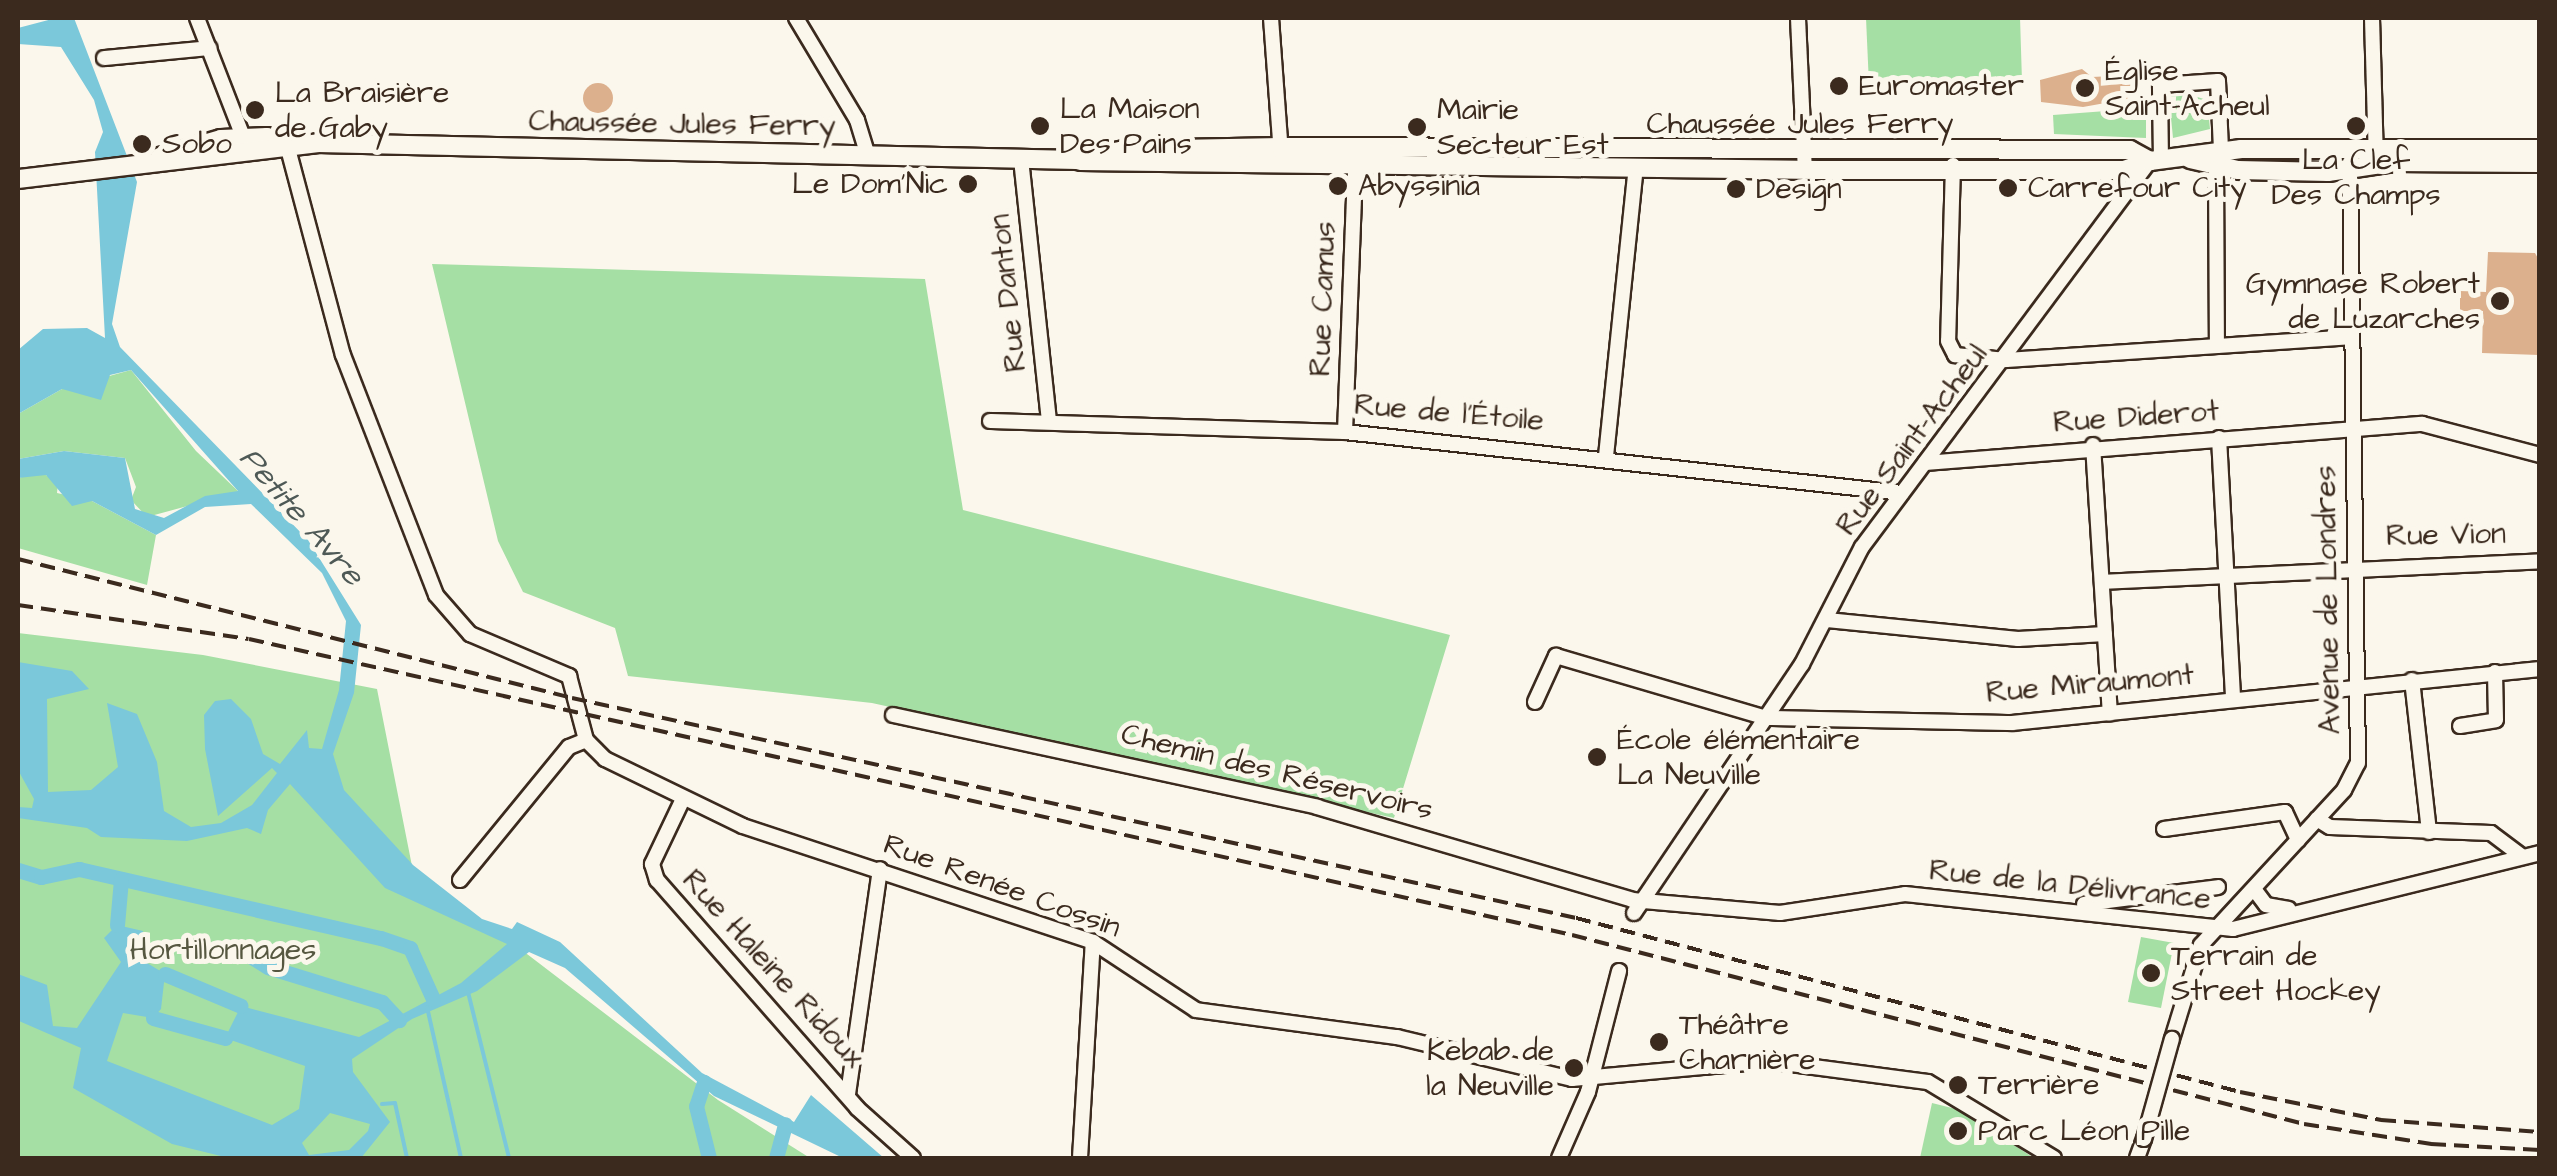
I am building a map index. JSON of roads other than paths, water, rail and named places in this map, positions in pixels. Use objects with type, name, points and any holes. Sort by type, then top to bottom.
[{"type":"main road","name":"Chaussée Jules Ferry","points":[[18,179],[247,145],[1021,158],[1281,168],[1636,168],[2130,150],[2156,161],[2540,150]]},
{"type":"main road","name":"Chaussée Jules Ferry","points":[[1077,160],[1124,150],[1281,147],[1805,161]]},
{"type":"main road","name":"Chaussée Jules Ferry","points":[[2376,156],[2540,163]]},
{"type":"main road","points":[[1805,161],[2124,170],[2156,161]]},
{"type":"street","points":[[197,18],[247,145]]},
{"type":"street","points":[[796,18],[857,120],[868,155]]},
{"type":"street","points":[[1271,18],[1281,168]]},
{"type":"street","points":[[1798,18],[1805,161]]},
{"type":"street","points":[[2372,18],[2376,156]]},
{"type":"street","points":[[104,58],[210,48]]},
{"type":"street","points":[[2156,161],[2160,85],[2218,74],[2217,346]]},
{"type":"street","points":[[287,145],[343,356],[436,595],[470,634],[560,668],[572,682],[584,735],[682,801]]},
{"type":"street","name":"Rue Danton","points":[[1021,158],[1049,422]]},
{"type":"street","name":"Avenue de Londres","points":[[2138,1158],[2193,960],[2213,930],[2318,819],[2358,763],[2350,158]]},
{"type":"street","name":"Rue Saint-Acheul","points":[[1639,907],[1767,718],[1827,620],[1862,547],[2156,161]]},
{"type":"street","points":[[1953,165],[1950,350],[2006,360],[2350,337]]},
{"type":"street","name":"Rue Camus","points":[[1345,432],[1355,167]]},
{"type":"street","points":[[1606,456],[1636,168]]},
{"type":"street","name":"Rue de l'Étoile","points":[[990,422],[1345,432],[1606,456],[1902,493]]},
{"type":"street","name":"Rue Diderot","points":[[1925,463],[2093,446],[2422,424],[2540,455]]},
{"type":"street","points":[[2218,438],[2233,698]]},
{"type":"street","points":[[2093,446],[2110,713]]},
{"type":"street","name":"Rue Vion","points":[[2102,582],[2354,564],[2539,556]]},
{"type":"street","points":[[1827,620],[2018,639],[2105,634]]},
{"type":"street","name":"Rue Miraumont","points":[[1535,702],[1556,656],[1767,718],[2012,723],[2357,684],[2540,669]]},
{"type":"street","points":[[2460,726],[2496,720],[2495,672]]},
{"type":"street","points":[[2412,680],[2429,832]]},
{"type":"street","name":"Chemin des Réservoirs","points":[[893,714],[1316,807],[1639,907]]},
{"type":"street","points":[[460,880],[569,747],[584,735]]},
{"type":"street","name":"Rue Renée Cossin","points":[[682,801],[1093,942],[1196,1010],[1397,1036],[1591,1080]]},
{"type":"street","name":"Rue Haleine Ridoux","points":[[682,801],[652,864],[657,880],[848,1094],[914,1158]]},
{"type":"street","points":[[2164,829],[2285,812],[2298,840]]},
{"type":"street","points":[[2318,819],[2330,827],[2491,834],[2521,856]]},
{"type":"street","name":"Rue de la Délivrance","points":[[1639,907],[1780,914],[1904,894],[2084,909],[2213,930],[2540,853]]},
{"type":"street","points":[[848,1094],[880,869]]},
{"type":"street","points":[[2084,909],[2218,887]]},
{"type":"street","name":"Rue de la Délivrance","points":[[2254,889],[2277,909],[2309,908]]},
{"type":"street","points":[[1080,1158],[1093,942]]},
{"type":"street","points":[[1559,1158],[1591,1080],[1620,971]]},
{"type":"street","points":[[1591,1080],[1680,1064],[1768,1061],[1928,1082],[2054,1158]]},
{"type":"water","points":[[56,18],[74,18],[137,182],[112,324],[120,347],[308,540],[361,625],[354,693],[333,754],[344,790],[413,865],[482,919],[512,929],[517,922],[560,942],[702,1073],[794,1122],[811,1095],[884,1158],[843,1158],[714,1096],[565,968],[529,952],[477,991],[412,1019],[352,1059],[353,1072],[390,1122],[361,1158],[229,1158],[172,1144],[73,1088],[81,1048],[19,1021],[18,974],[47,985],[53,1026],[77,1028],[121,962],[104,938],[117,925],[143,931],[139,958],[165,974],[161,1009],[153,1018],[123,1013],[107,1061],[272,1125],[299,1109],[305,1066],[225,1038],[241,1006],[359,1037],[461,983],[507,944],[385,888],[290,784],[268,810],[261,834],[247,828],[187,841],[101,837],[87,828],[18,818],[18,807],[32,808],[34,799],[18,770],[18,662],[72,671],[89,689],[47,699],[48,792],[91,790],[118,767],[107,703],[137,714],[157,762],[164,811],[191,827],[221,823],[252,805],[277,773],[272,768],[218,816],[205,749],[204,715],[215,701],[231,699],[251,719],[263,754],[280,764],[307,730],[309,748],[322,749],[339,690],[346,621],[322,573],[251,504],[205,507],[156,535],[92,501],[72,506],[46,475],[18,478],[18,459],[64,451],[125,458],[135,509],[164,518],[205,496],[238,491],[131,370],[110,375],[101,400],[62,389],[18,414],[18,350],[43,329],[87,328],[105,338],[95,152],[103,132],[94,100],[61,47],[18,44],[18,28]],"holes":[[[330,1113],[370,1124],[349,1150],[309,1155],[302,1143]]]},
{"type":"waterway","points":[[18,870],[41,877],[79,869],[381,938],[410,948],[433,999]]},
{"type":"waterway","points":[[117,925],[121,879]]},
{"type":"waterway","points":[[242,951],[268,967],[382,1002],[399,1020]]},
{"type":"waterway","points":[[165,974],[241,1006]]},
{"type":"waterway","points":[[468,992],[509,1158]]},
{"type":"waterway","points":[[427,1007],[461,1158]]},
{"type":"waterway","points":[[153,1018],[225,1038]]},
{"type":"waterway","points":[[704,1082],[696,1106],[709,1158]]},
{"type":"waterway","points":[[382,1104],[395,1103],[407,1158]]},
{"type":"waterway","points":[[776,1158],[785,1124]]},
{"type":"railway","points":[[18,559],[572,698],[1576,918],[2240,1092],[2381,1120],[2540,1132]]},
{"type":"railway","points":[[18,605],[249,639],[1572,935],[2304,1124],[2431,1144],[2540,1150]]},
{"type":"place","name":"Euromaster","points":[[1839,86]]},
{"type":"place","name":"Église Saint-Acheul","points":[[2085,88]]},
{"type":"place","name":"La Braisière de Gaby","points":[[255,110]]},
{"type":"place","name":"La Maison Des Pains","points":[[1040,126]]},
{"type":"place","name":"La Clef Des Champs","points":[[2356,126]]},
{"type":"place","name":"Mairie Secteur Est","points":[[1417,127]]},
{"type":"place","name":"Sobo","points":[[142,144]]},
{"type":"place","name":"Le Dom'Nic","points":[[968,184]]},
{"type":"place","name":"Abyssinia","points":[[1338,186]]},
{"type":"place","name":"Carrefour City","points":[[2008,188]]},
{"type":"place","name":"Design","points":[[1736,189]]},
{"type":"place","name":"Gymnase Robert de Luzarches","points":[[2500,301]]},
{"type":"place","name":"École élémentaire La Neuville","points":[[1597,757]]},
{"type":"place","name":"Terrain de Street Hockey","points":[[2151,973]]},
{"type":"place","name":"Théâtre Charnière","points":[[1659,1042]]},
{"type":"place","name":"Kebab de la Neuville","points":[[1574,1068]]},
{"type":"place","name":"Terrière","points":[[1958,1085]]},
{"type":"place","name":"Parc Léon Pille","points":[[1958,1131]]},
{"type":"water label","name":"Petite Avre","points":[[301,517]]},
{"type":"park label","name":"Hortillonnages","points":[[223,950]]}]
